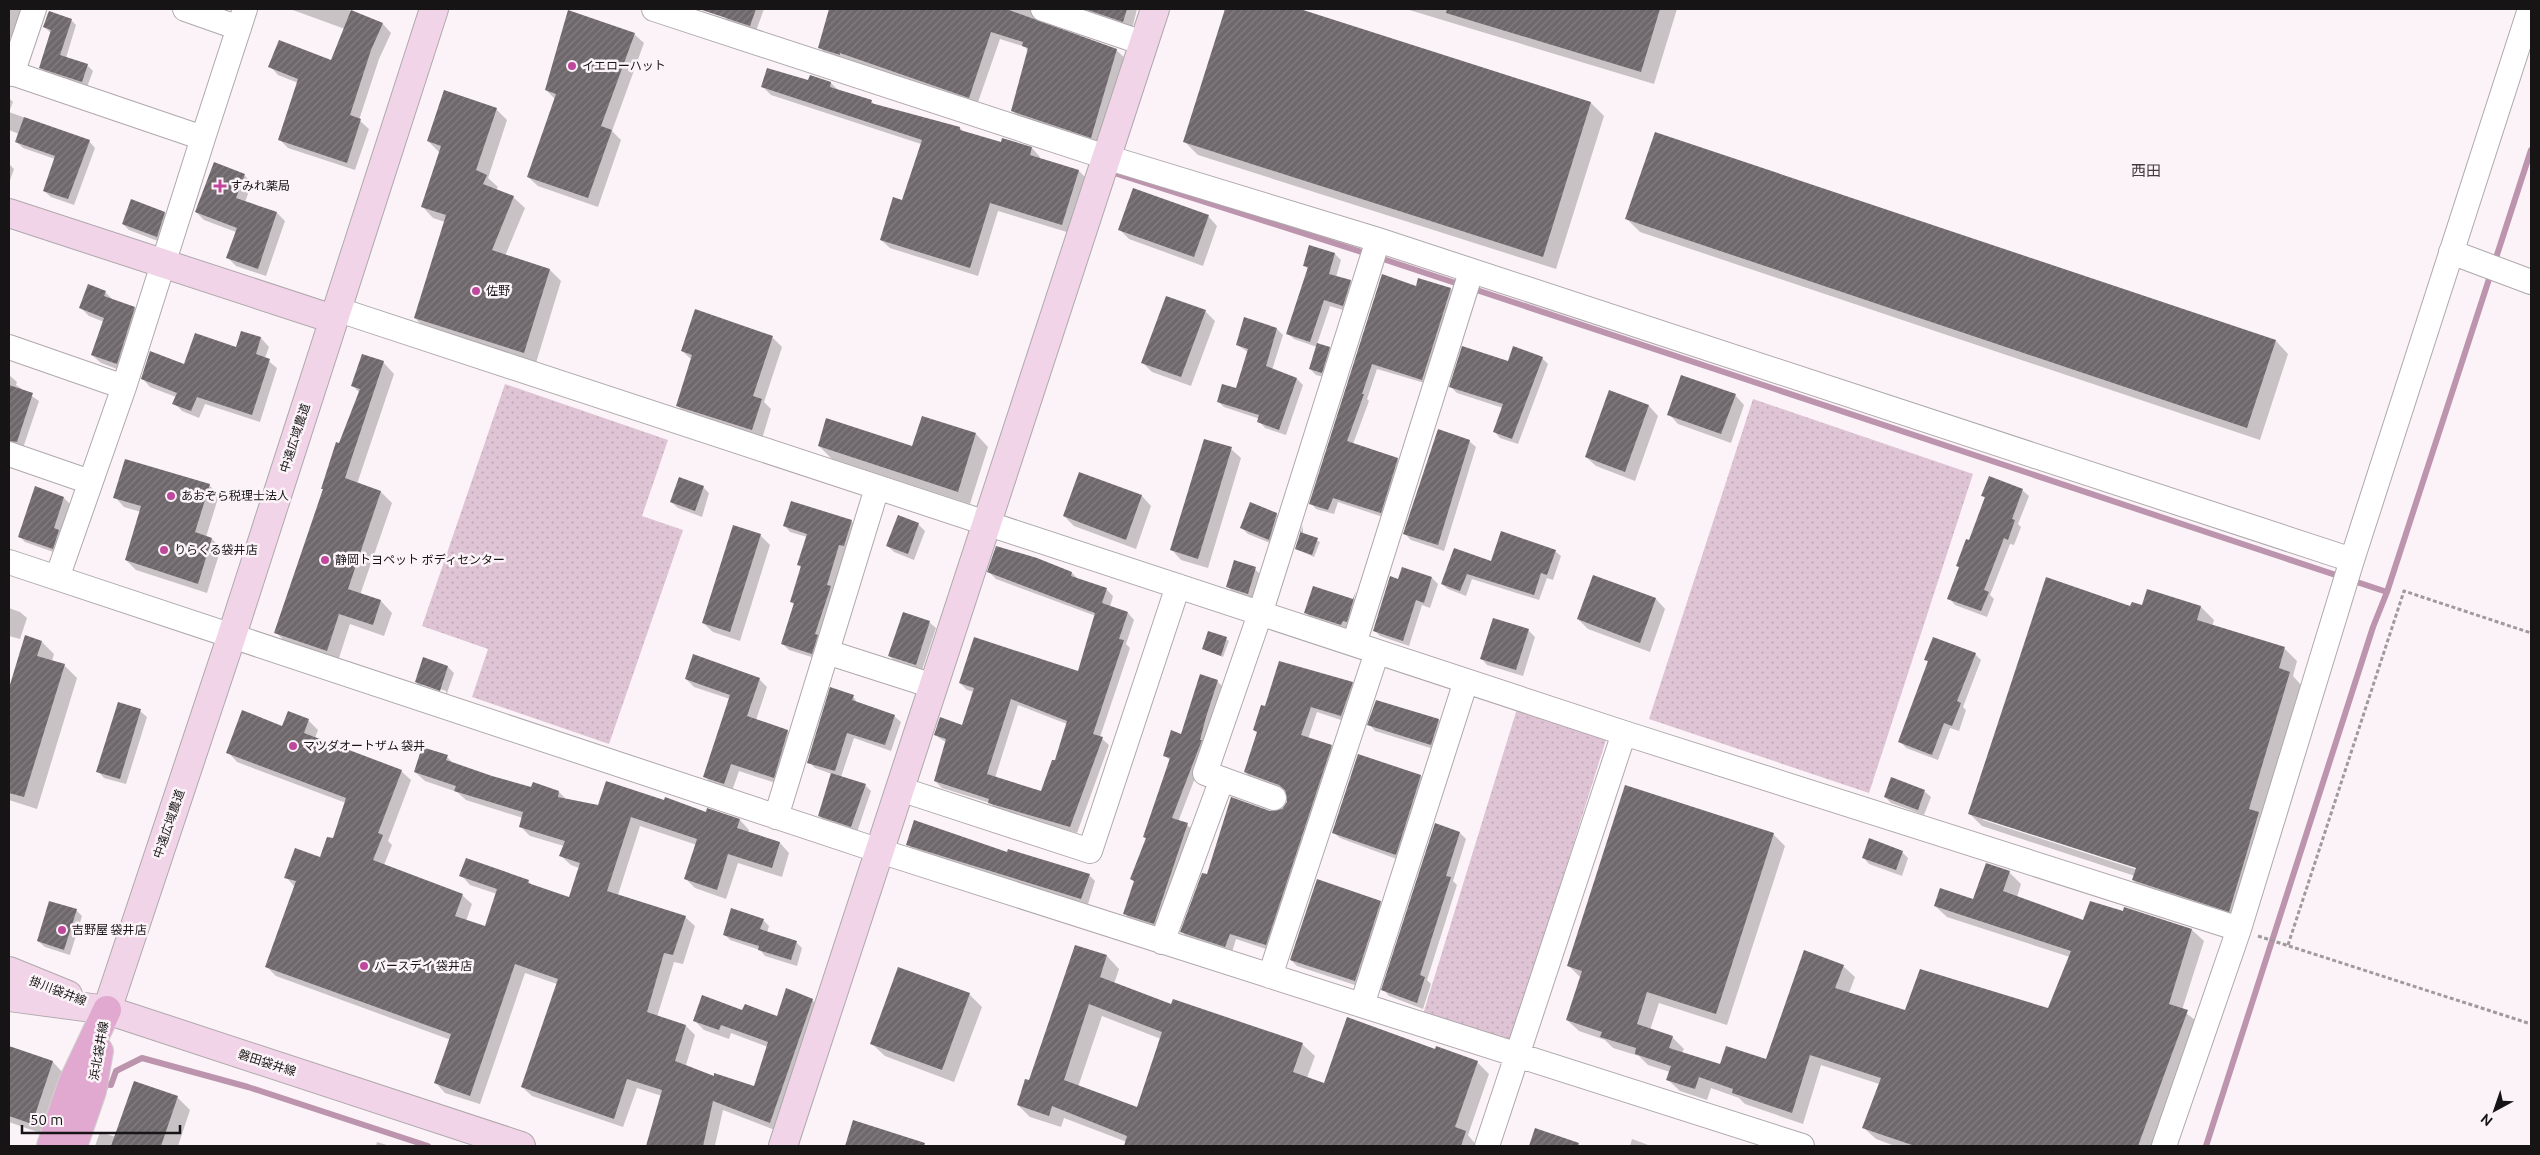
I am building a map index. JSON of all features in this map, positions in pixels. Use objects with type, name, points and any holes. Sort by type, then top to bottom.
[{"type":"main road","name":"浜北袋井線","points":[[51,1146],[74,1082],[107,1010]]},
{"type":"main road","name":"浜北袋井線","points":[[72,1146],[92,1091],[107,1010]]},
{"type":"street","points":[[34,9],[10,73],[203,138]]},
{"type":"street","points":[[57,578],[124,387],[242,18],[184,9]]},
{"type":"street","name":"中遠広域農道","points":[[107,1010],[232,635],[334,314],[434,9]]},
{"type":"street","points":[[654,9],[1377,244],[1467,284],[2352,560]]},
{"type":"street","points":[[1043,9],[1143,43]]},
{"type":"street","points":[[783,1146],[1155,9]]},
{"type":"street","points":[[2164,1146],[2239,929],[2352,560],[2456,255],[2530,9]]},
{"type":"street","points":[[9,213],[164,264],[334,314],[877,488],[1624,733],[2239,929]]},
{"type":"street","points":[[1274,798],[1205,773],[1260,614],[1377,244]]},
{"type":"street","points":[[2456,255],[2531,282]]},
{"type":"street","points":[[1354,644],[1467,284]]},
{"type":"street","points":[[9,347],[124,387]]},
{"type":"street","points":[[9,454],[90,482]]},
{"type":"street","points":[[776,816],[877,488]]},
{"type":"street","points":[[9,562],[880,851],[1802,1146]]},
{"type":"street","points":[[900,789],[1090,851],[1178,586]]},
{"type":"street","points":[[827,652],[933,686]]},
{"type":"street","points":[[1270,976],[1377,652]]},
{"type":"street","points":[[1362,1005],[1466,681]]},
{"type":"street","points":[[1487,1146],[1624,733]]},
{"type":"street","points":[[1162,942],[1222,779]]},
{"type":"street","name":"掛川袋井線","points":[[9,971],[107,1010]]},
{"type":"street","name":"磐田袋井線","points":[[9,997],[107,1010],[521,1146]]},
{"type":"path","points":[[2288,945],[2404,591],[2531,633]]},
{"type":"path","points":[[2239,929],[2531,1024]]},
{"type":"shaded area","points":[[505,384],[668,440],[642,516],[683,530],[609,744],[472,697],[488,649],[422,626]]},
{"type":"shaded area","points":[[1753,399],[1973,474],[1869,793],[1649,719]]},
{"type":"shaded area","points":[[1520,699],[1606,740],[1508,1052],[1420,1024]]},
{"type":"building","points":[[699,9],[756,9],[750,26]]},
{"type":"building","points":[[829,9],[1006,9],[1117,49],[1091,138],[1011,111],[1028,48],[1022,46],[1023,42],[991,32],[969,98],[840,53],[840,55],[818,48]]},
{"type":"building","points":[[1085,9],[1127,9],[1123,22]]},
{"type":"building","points":[[1225,9],[1300,9],[1591,102],[1543,257],[1183,142]]},
{"type":"building","points":[[1447,9],[1660,9],[1641,72],[1446,13]]},
{"type":"building","points":[[351,10],[383,23],[371,50],[350,115],[361,119],[347,163],[278,140],[298,79],[268,67],[279,40],[331,60]]},
{"type":"building","points":[[568,10],[635,33],[601,126],[612,130],[588,198],[527,177],[556,94],[545,90]]},
{"type":"building","points":[[49,11],[72,19],[60,55],[88,64],[82,82],[39,68],[51,30],[43,27]]},
{"type":"building","points":[[767,68],[808,80],[810,75],[831,82],[830,87],[872,100],[871,103],[960,127],[960,130],[1001,142],[1002,138],[1032,147],[1030,155],[1079,170],[1062,225],[990,203],[970,268],[880,240],[893,197],[902,200],[922,140],[761,87]]},
{"type":"building","points":[[444,90],[497,108],[476,170],[487,175],[483,184],[514,196],[492,250],[550,269],[524,353],[414,318],[446,215],[421,207],[441,146],[427,141]]},
{"type":"building","points":[[24,117],[90,140],[68,199],[43,191],[55,156],[15,142]]},
{"type":"building","points":[[1655,132],[2276,340],[2247,428],[1625,219]]},
{"type":"building","points":[[214,162],[245,174],[236,198],[277,212],[258,269],[226,258],[237,228],[195,212]]},
{"type":"building","points":[[1133,188],[1209,215],[1194,257],[1118,230]]},
{"type":"building","points":[[131,199],[165,212],[157,237],[122,224]]},
{"type":"building","points":[[1309,245],[1335,253],[1329,274],[1351,280],[1343,306],[1324,300],[1310,342],[1286,334],[1308,267],[1303,266]]},
{"type":"building","points":[[1382,274],[1416,286],[1418,278],[1451,288],[1422,380],[1372,364],[1362,394],[1364,394],[1347,441],[1398,458],[1381,513],[1333,498],[1328,510],[1309,504]]},
{"type":"building","points":[[88,284],[106,291],[104,296],[135,307],[117,364],[91,355],[104,318],[79,308]]},
{"type":"building","points":[[1166,296],[1206,310],[1181,377],[1141,363]]},
{"type":"building","points":[[695,309],[773,336],[753,396],[762,399],[752,430],[676,406],[692,355],[681,351]]},
{"type":"building","points":[[1244,317],[1277,328],[1266,366],[1297,378],[1279,430],[1257,422],[1259,415],[1217,402],[1222,384],[1236,388],[1248,349],[1236,345]]},
{"type":"building","points":[[241,331],[261,337],[256,354],[270,359],[252,415],[197,397],[191,411],[172,404],[177,393],[141,379],[150,351],[184,364],[195,333],[236,347]]},
{"type":"building","points":[[1317,343],[1330,347],[1322,373],[1309,369]]},
{"type":"building","points":[[1462,346],[1508,361],[1513,346],[1543,357],[1512,439],[1493,432],[1503,404],[1449,387]]},
{"type":"building","points":[[362,354],[384,361],[345,478],[381,491],[348,589],[381,600],[373,625],[339,614],[327,651],[274,633],[323,489],[321,489],[336,442],[339,443],[360,389],[351,386]]},
{"type":"building","points":[[1681,375],[1736,394],[1721,434],[1667,415]]},
{"type":"building","points":[[9,385],[33,393],[17,442],[9,441]]},
{"type":"building","points":[[1609,390],[1649,405],[1625,472],[1585,457]]},
{"type":"building","points":[[922,416],[976,433],[958,492],[818,446],[826,418],[912,446]]},
{"type":"building","points":[[1438,429],[1470,440],[1438,545],[1403,534]]},
{"type":"building","points":[[1204,439],[1232,447],[1198,559],[1170,550]]},
{"type":"building","points":[[125,459],[210,484],[195,532],[212,538],[198,584],[125,560],[141,506],[113,498]]},
{"type":"building","points":[[1079,472],[1142,495],[1126,540],[1063,516]]},
{"type":"building","points":[[1989,476],[2023,489],[2012,519],[2015,520],[2008,540],[2004,538],[1984,590],[1989,592],[1981,611],[1947,599],[1959,567],[1956,566],[1966,539],[1969,540],[1985,497],[1981,496]]},
{"type":"building","points":[[679,477],[704,486],[695,511],[670,502]]},
{"type":"building","points":[[35,486],[64,497],[54,528],[59,530],[53,549],[18,537]]},
{"type":"building","points":[[791,501],[852,520],[844,546],[839,545],[827,585],[831,586],[815,634],[818,635],[812,654],[781,644],[794,603],[790,602],[801,566],[797,565],[807,534],[783,526]]},
{"type":"building","points":[[1250,502],[1277,513],[1269,540],[1240,528]]},
{"type":"building","points":[[898,515],[919,523],[908,554],[886,546]]},
{"type":"building","points":[[733,525],[761,534],[730,632],[702,623]]},
{"type":"building","points":[[1501,531],[1556,550],[1547,575],[1541,573],[1534,595],[1467,574],[1460,591],[1441,584],[1454,548],[1491,561]]},
{"type":"building","points":[[1300,532],[1318,538],[1312,555],[1295,549]]},
{"type":"building","points":[[996,546],[1037,558],[1072,572],[1071,576],[1107,588],[1102,603],[1128,612],[1119,639],[1124,640],[1093,734],[1103,737],[1070,827],[988,803],[989,799],[934,781],[946,739],[934,735],[940,717],[962,725],[974,688],[959,683],[974,637],[1078,671],[1095,613],[987,572]],"holes":[[[1011,699],[1067,721],[1055,760],[1052,760],[1041,791],[987,774]]]},
{"type":"building","points":[[1234,560],[1256,567],[1248,594],[1226,587]]},
{"type":"building","points":[[1402,567],[1432,577],[1424,603],[1416,600],[1403,641],[1373,631],[1390,576],[1398,579]]},
{"type":"building","points":[[1593,575],[1656,598],[1640,643],[1577,619]]},
{"type":"building","points":[[2046,577],[2130,606],[2132,602],[2142,605],[2147,589],[2201,606],[2197,620],[2285,647],[2279,668],[2290,672],[2249,809],[2259,812],[2229,912],[2132,880],[2136,868],[1968,814]]},
{"type":"building","points":[[1313,586],[1353,599],[1356,591],[1347,622],[1343,621],[1341,625],[1304,613]]},
{"type":"building","points":[[903,612],[930,621],[916,665],[888,656]]},
{"type":"building","points":[[1493,618],[1529,629],[1516,670],[1480,659]]},
{"type":"building","points":[[1208,631],[1227,637],[1221,656],[1202,649]]},
{"type":"building","points":[[25,635],[42,641],[37,656],[65,664],[24,797],[9,793],[9,688]]},
{"type":"building","points":[[1933,637],[1976,653],[1957,701],[1961,703],[1952,726],[1944,723],[1932,755],[1898,742],[1928,661],[1924,660]]},
{"type":"building","points":[[693,654],[760,678],[747,716],[788,730],[774,778],[731,764],[724,784],[703,777],[730,695],[685,679]]},
{"type":"building","points":[[423,657],[448,666],[440,691],[415,682]]},
{"type":"building","points":[[1279,661],[1353,682],[1341,716],[1311,707],[1301,735],[1332,745],[1266,945],[1230,934],[1225,947],[1180,932],[1202,873],[1207,874],[1231,797],[1270,811],[1282,809],[1287,802],[1285,790],[1279,785],[1244,772],[1257,732],[1253,730],[1261,705],[1265,706]]},
{"type":"building","points":[[1200,674],[1218,680],[1206,717],[1200,740],[1202,740],[1172,818],[1188,823],[1154,924],[1123,914],[1134,881],[1130,879],[1146,838],[1143,837],[1170,758],[1163,756],[1171,730],[1181,734]]},
{"type":"building","points":[[830,687],[854,695],[852,700],[895,715],[885,745],[847,733],[835,771],[807,763]]},
{"type":"building","points":[[1376,700],[1439,719],[1431,745],[1367,725]]},
{"type":"building","points":[[118,702],[141,709],[120,779],[96,772]]},
{"type":"building","points":[[242,710],[282,726],[288,711],[309,719],[304,733],[402,770],[378,833],[383,835],[373,860],[463,894],[455,916],[485,926],[497,889],[459,876],[466,858],[529,880],[528,883],[569,897],[580,863],[559,856],[565,841],[519,827],[523,812],[454,791],[456,786],[414,772],[422,747],[448,755],[446,760],[492,776],[531,787],[533,782],[559,791],[558,797],[598,805],[606,781],[664,800],[665,797],[706,812],[707,808],[740,819],[737,828],[780,842],[772,868],[728,854],[717,890],[684,879],[697,839],[631,817],[607,891],[686,916],[673,955],[664,953],[647,1012],[686,1025],[675,1061],[714,1076],[714,1073],[754,1086],[768,1042],[721,1025],[719,1030],[693,1021],[702,995],[742,1010],[745,1004],[777,1016],[786,988],[813,999],[770,1123],[713,1101],[703,1146],[646,1146],[662,1090],[627,1079],[614,1119],[521,1087],[558,979],[515,964],[470,1096],[434,1083],[451,1034],[265,967],[296,881],[284,878],[295,848],[320,857],[327,837],[333,838],[346,798],[226,753]]},
{"type":"building","points":[[1358,754],[1421,775],[1396,855],[1332,833]]},
{"type":"building","points":[[831,773],[866,784],[851,827],[818,816]]},
{"type":"building","points":[[1891,777],[1925,790],[1918,810],[1884,797]]},
{"type":"building","points":[[1625,785],[1774,833],[1716,1014],[1647,992],[1637,1024],[1673,1036],[1669,1048],[1720,1064],[1726,1046],[1766,1059],[1804,950],[1844,965],[1835,988],[1905,1010],[1920,969],[2048,1008],[2071,951],[1934,906],[1940,888],[1973,899],[1986,863],[2010,871],[2003,891],[2083,920],[2090,901],[2123,911],[2124,907],[2192,929],[2169,1004],[2188,1010],[2138,1146],[1915,1146],[1862,1128],[1881,1078],[1810,1055],[1792,1113],[1732,1093],[1733,1089],[1699,1077],[1695,1089],[1666,1080],[1671,1066],[1635,1054],[1636,1048],[1600,1037],[1602,1032],[1566,1020],[1582,971],[1567,966]]},
{"type":"building","points":[[914,820],[1007,852],[1008,849],[1090,874],[1081,899],[906,845]]},
{"type":"building","points":[[1435,823],[1460,832],[1446,876],[1451,877],[1420,975],[1425,977],[1417,1003],[1381,990]]},
{"type":"building","points":[[1869,838],[1903,851],[1896,870],[1862,858]]},
{"type":"building","points":[[1317,879],[1381,901],[1355,981],[1290,960]]},
{"type":"building","points":[[49,901],[77,909],[64,950],[37,941]]},
{"type":"building","points":[[731,908],[764,919],[760,929],[797,941],[791,960],[758,950],[759,946],[723,935]]},
{"type":"building","points":[[1075,945],[1107,955],[1100,977],[1171,1004],[1173,999],[1303,1043],[1293,1072],[1324,1083],[1347,1017],[1435,1049],[1436,1046],[1478,1061],[1455,1127],[1466,1131],[1461,1146],[1124,1146],[1127,1136],[1052,1106],[1049,1116],[1017,1105],[1025,1079],[1029,1080]],"holes":[[[1089,1004],[1162,1032],[1137,1107],[1064,1080]]]},
{"type":"building","points":[[898,967],[970,993],[942,1070],[870,1044]]},
{"type":"building","points":[[9,1046],[53,1061],[32,1124],[9,1116]]},
{"type":"building","points":[[134,1081],[178,1096],[161,1146],[111,1146]]},
{"type":"building","points":[[853,1120],[925,1143],[924,1146],[845,1146]]},
{"type":"building","points":[[1535,1128],[1579,1143],[1578,1146],[1529,1146]]},
{"type":"waterway","points":[[2494,264],[2531,150]]},
{"type":"waterway","points":[[1108,171],[1368,254]]},
{"type":"waterway","points":[[1377,257],[2387,592]]},
{"type":"waterway","points":[[2206,1146],[2373,627],[2387,592],[2491,273]]},
{"type":"waterway","points":[[104,1090],[106,1084],[111,1085],[116,1071],[142,1058],[248,1087],[428,1146]]},
{"type":"place","name":"イエローハット","points":[[572,66]]},
{"type":"place","name":"すみれ薬局","points":[[220,186]]},
{"type":"place","name":"佐野","points":[[476,291]]},
{"type":"place","name":"あおぞら税理士法人","points":[[171,496]]},
{"type":"place","name":"りらくる袋井店","points":[[164,550]]},
{"type":"place","name":"静岡トヨペット ボディセンター","points":[[325,560]]},
{"type":"place","name":"マツダオートザム 袋井","points":[[293,746]]},
{"type":"place","name":"吉野屋 袋井店","points":[[62,930]]},
{"type":"place","name":"バースデイ 袋井店","points":[[364,966]]},
{"type":"district","name":"西田","points":[[2146,171]]}]
